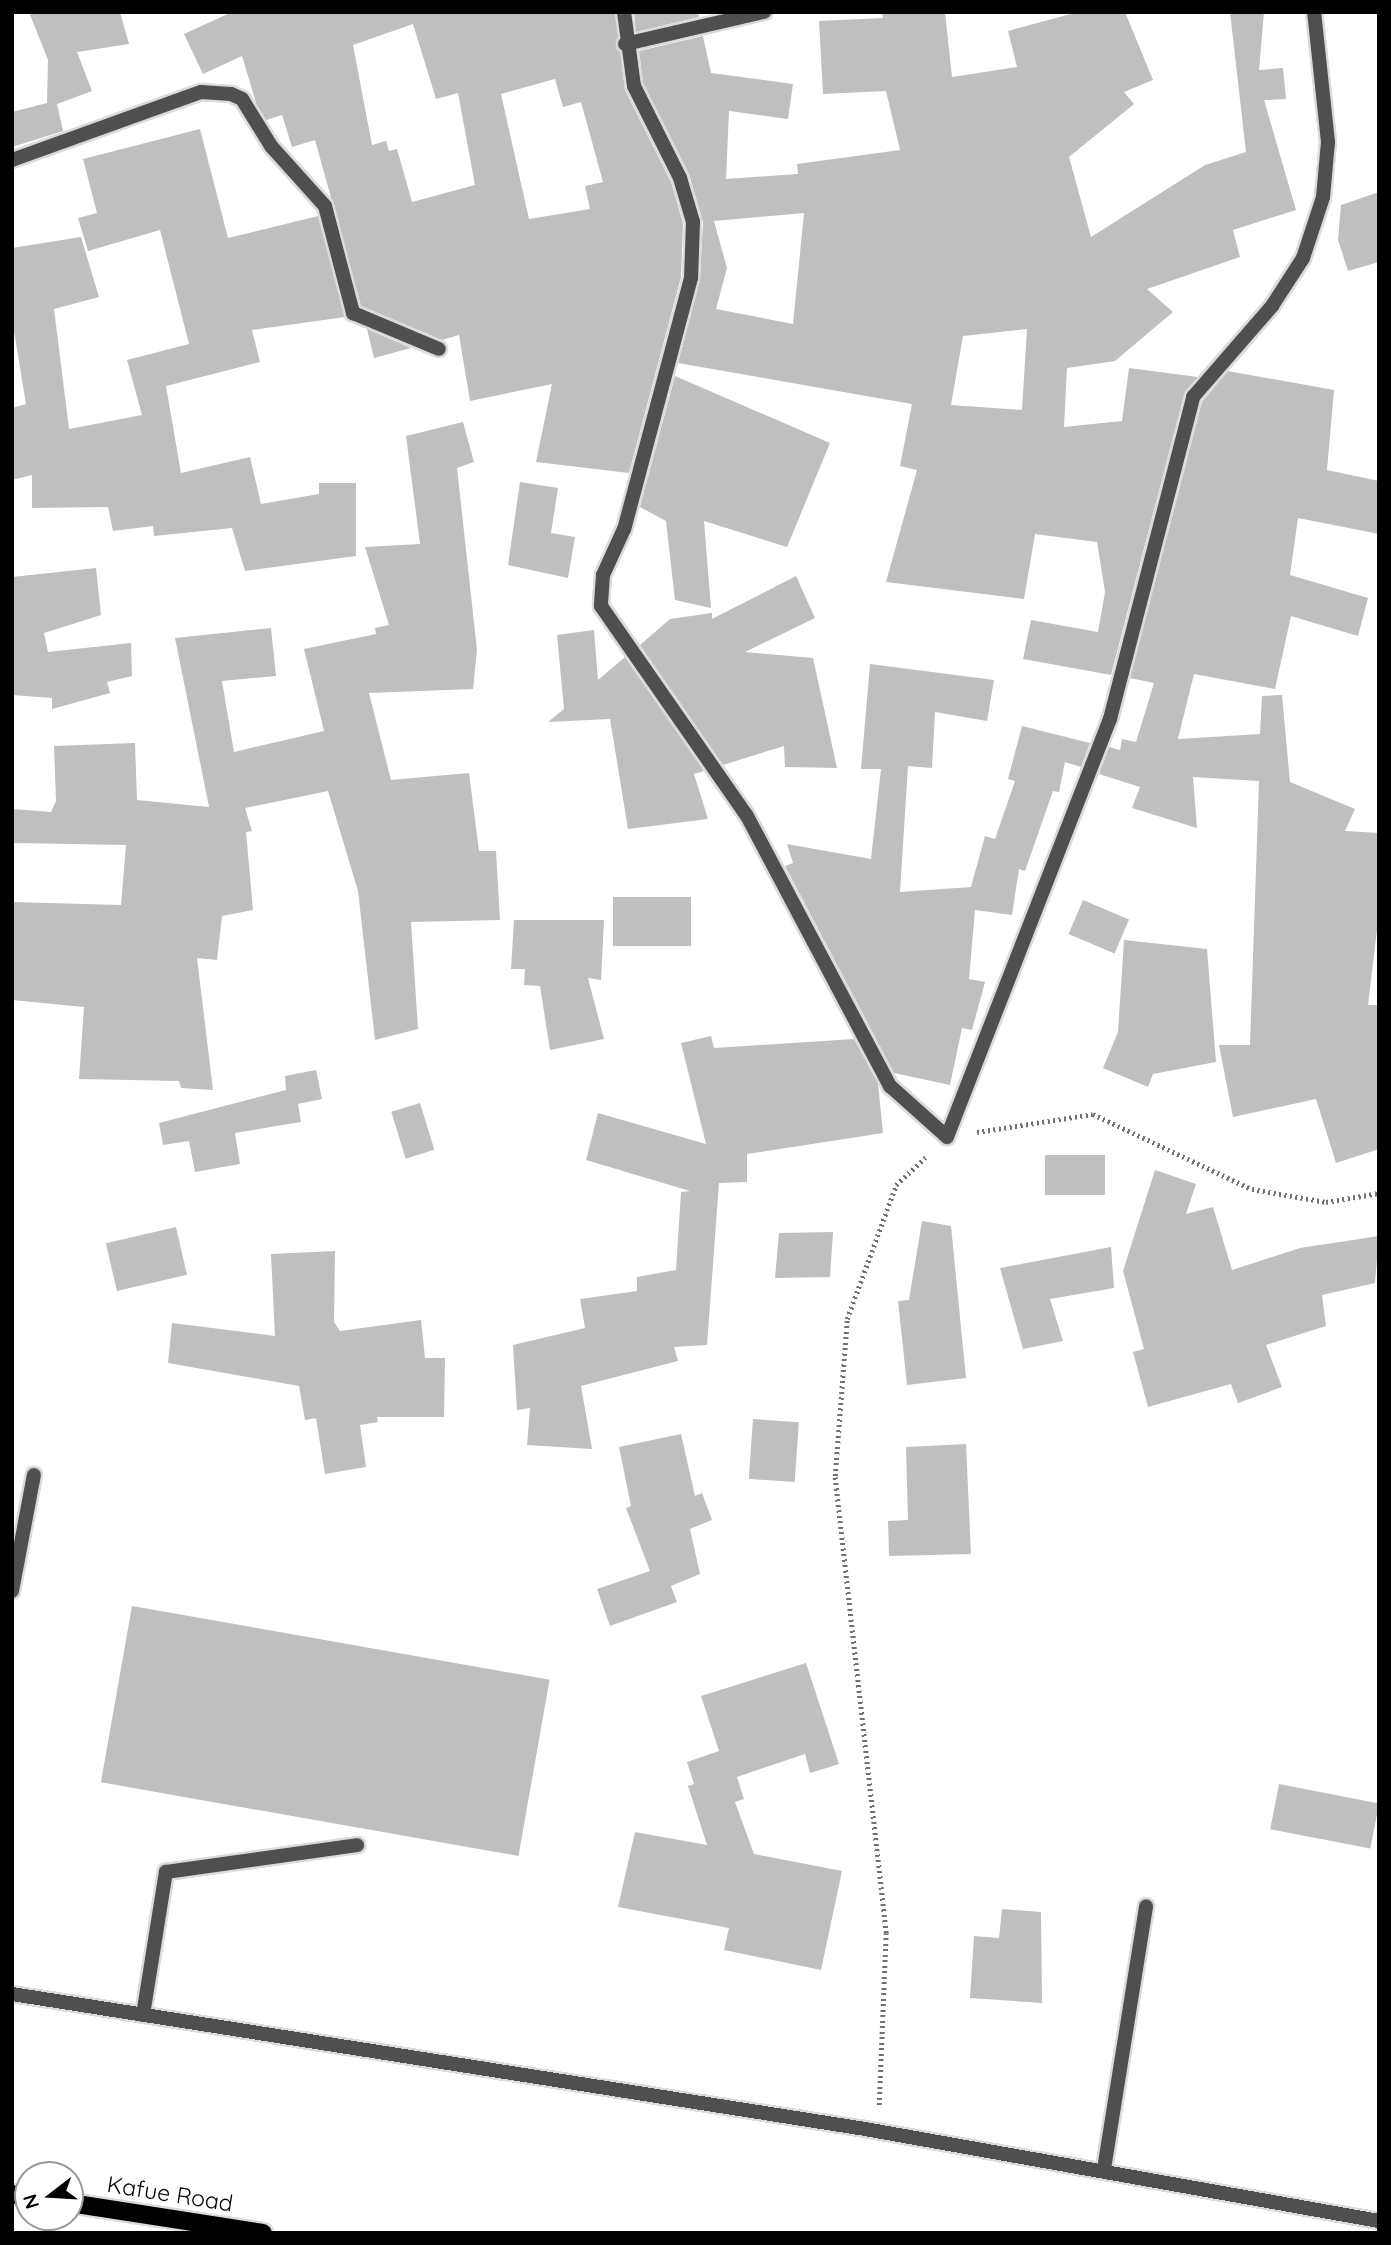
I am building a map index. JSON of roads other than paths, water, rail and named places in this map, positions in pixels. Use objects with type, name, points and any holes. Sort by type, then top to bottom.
[{"type":"main road","name":"Kafue Road","points":[[84,2205],[262,2233]]},
{"type":"street","points":[[624,12],[625,44],[634,86],[680,178],[693,222],[691,278],[624,529],[603,575],[601,606],[747,816],[890,1086],[947,1137],[1110,719],[1193,397],[1272,306],[1303,258],[1323,197],[1328,142],[1314,12]]},
{"type":"street","points":[[625,44],[764,12]]},
{"type":"street","points":[[12,160],[201,92],[231,94],[242,100],[271,146],[325,206],[352,313],[439,349]]},
{"type":"street","points":[[12,1591],[34,1475]]},
{"type":"street","points":[[143,2015],[166,1872],[357,1845]]},
{"type":"street","points":[[1104,2169],[1146,1906]]},
{"type":"street","points":[[12,1994],[865,2129],[1104,2169],[1379,2221]]}]
